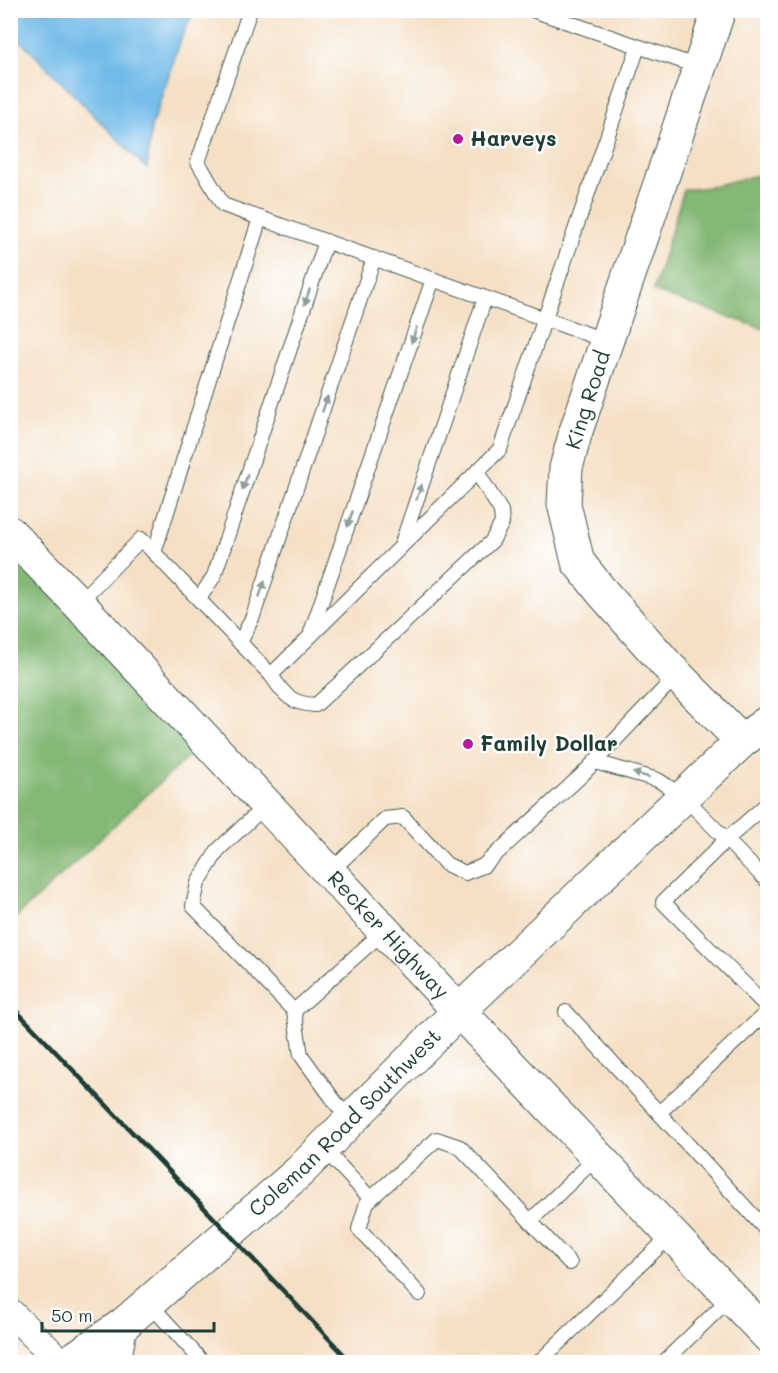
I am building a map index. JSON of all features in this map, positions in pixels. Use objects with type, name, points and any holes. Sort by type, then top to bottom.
[{"type":"street","name":"King Road","points":[[719,10],[569,459],[564,504],[578,562],[602,592],[677,675],[755,732]]},
{"type":"street","name":"Recker Highway","points":[[10,533],[459,1011],[766,1333]]},
{"type":"street","name":"Coleman Road Southwest","points":[[69,1362],[124,1324],[300,1171],[459,1011],[755,732]]},
{"type":"street","points":[[10,1312],[61,1362]]},
{"type":"street","points":[[117,1362],[124,1324]]},
{"type":"lane","points":[[250,10],[198,162],[223,205],[607,341]]},
{"type":"lane","points":[[532,10],[699,67]]},
{"type":"lane","points":[[271,675],[500,449],[638,46]]},
{"type":"lane","points":[[154,552],[260,218]]},
{"type":"lane","points":[[199,599],[214,576],[326,241]]},
{"type":"lane","points":[[240,643],[253,616],[374,258]]},
{"type":"lane","points":[[310,637],[433,279]]},
{"type":"lane","points":[[400,548],[485,298]]},
{"type":"lane","points":[[78,603],[141,539],[271,675],[283,693],[295,701],[316,705],[492,541],[502,524],[501,511],[477,472]]},
{"type":"lane","points":[[329,873],[385,819],[403,817],[447,864],[465,873],[483,866],[595,762],[677,675]]},
{"type":"lane","points":[[595,762],[658,780],[684,797],[768,882]]},
{"type":"lane","points":[[659,1113],[768,1010],[663,902],[726,840],[768,803]]},
{"type":"lane","points":[[266,805],[218,850],[198,883],[193,906],[294,1011],[301,1055],[349,1121]]},
{"type":"lane","points":[[294,1011],[384,931]]},
{"type":"lane","points":[[566,1012],[768,1232]]},
{"type":"lane","points":[[420,1294],[360,1229],[367,1202],[437,1139],[460,1147],[570,1263]]},
{"type":"lane","points":[[323,1148],[370,1199]]},
{"type":"lane","points":[[530,1221],[597,1157]]},
{"type":"lane","points":[[538,1362],[671,1235]]},
{"type":"lane","points":[[664,1362],[731,1298]]},
{"type":"lane","points":[[149,1303],[199,1358],[197,1362]]},
{"type":"green space","points":[[767,174],[767,330],[653,291],[684,189],[705,188]]},
{"type":"green space","points":[[11,552],[196,749],[11,922]]},
{"type":"water","points":[[10,11],[194,11],[181,39],[151,128],[147,169],[11,31]]},
{"type":"railway","points":[[10,1004],[351,1362]]},
{"type":"place","name":"Harveys","points":[[458,139]]},
{"type":"place","name":"Family Dollar","points":[[468,744]]}]
